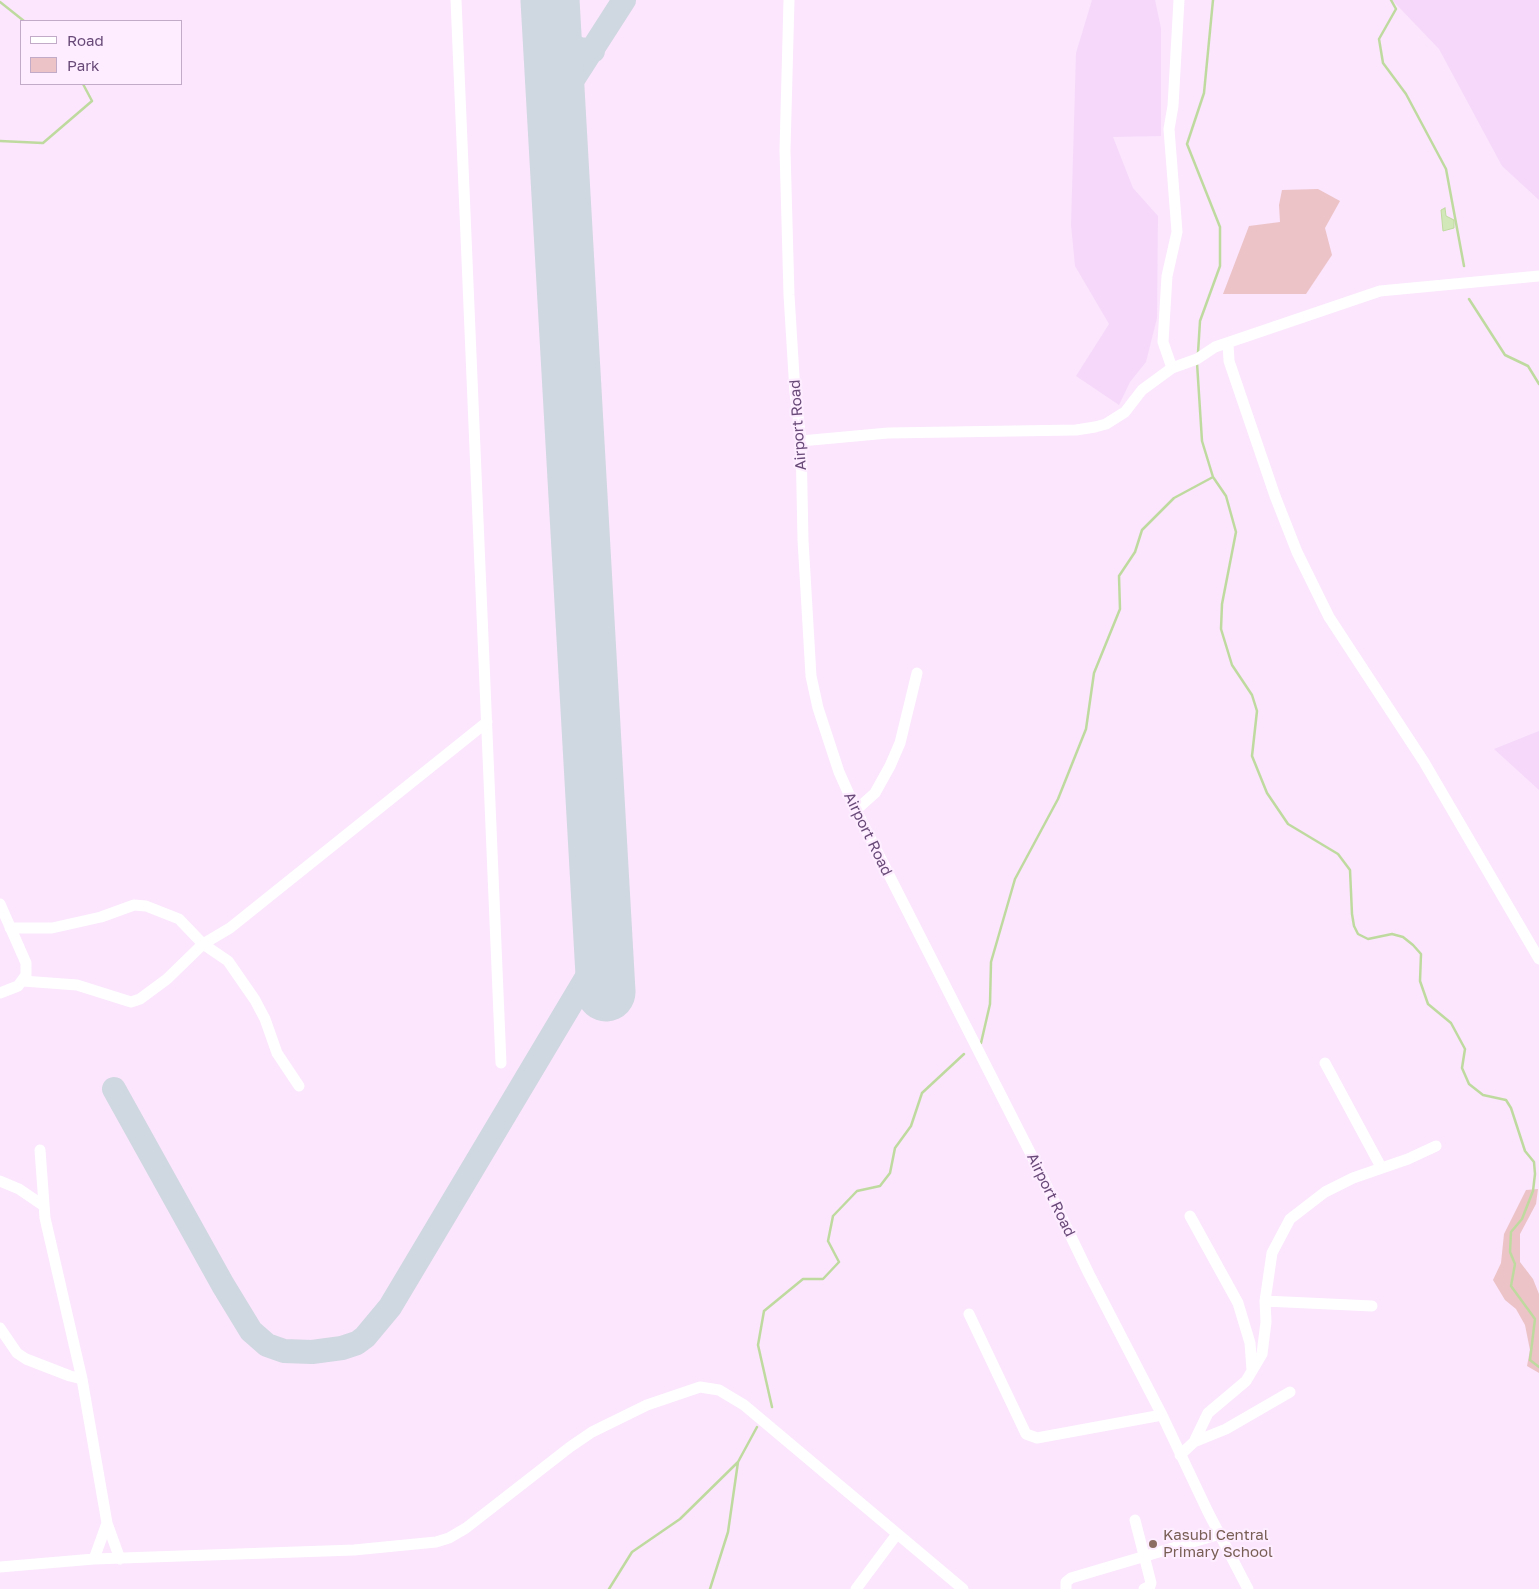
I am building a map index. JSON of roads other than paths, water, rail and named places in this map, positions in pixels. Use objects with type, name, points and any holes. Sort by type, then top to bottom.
[{"type":"street","points":[[456,0],[501,1063]]},
{"type":"street","name":"Airport Road","points":[[789,0],[784,150],[795,392],[801,441],[803,540],[811,676],[824,728],[839,772],[856,810],[1248,1589]]},
{"type":"street","points":[[1172,368],[1163,342],[1167,276],[1178,223],[1169,129],[1173,106],[1179,0]]},
{"type":"street","points":[[801,441],[888,433],[1076,430],[1095,427],[1106,424],[1124,412],[1142,390],[1172,368],[1197,359],[1215,347],[1228,342],[1380,291],[1539,276]]},
{"type":"street","points":[[1228,342],[1230,362],[1275,496],[1297,552],[1322,605],[1424,762],[1539,959]]},
{"type":"street","points":[[856,810],[875,793],[887,774],[900,743],[917,673]]},
{"type":"street","points":[[23,981],[77,985],[131,1002],[147,994],[203,944],[230,928],[488,722]]},
{"type":"street","points":[[0,904],[26,963],[26,975],[23,981],[18,986],[0,993]]},
{"type":"street","points":[[10,928],[52,928],[101,917],[134,906],[146,906],[179,918],[203,944],[228,961],[255,1000],[265,1019],[277,1053],[299,1086]]},
{"type":"street","points":[[1325,1064],[1381,1167]]},
{"type":"street","points":[[1180,1455],[1194,1442],[1208,1414],[1246,1381],[1263,1348],[1265,1301],[1272,1253],[1290,1219],[1325,1192],[1353,1178],[1408,1159],[1436,1146]]},
{"type":"street","points":[[40,1150],[44,1206],[82,1379],[108,1523],[120,1559]]},
{"type":"street","points":[[0,1181],[19,1189],[44,1206]]},
{"type":"street","points":[[1190,1216],[1238,1303],[1250,1343],[1252,1370]]},
{"type":"street","points":[[1265,1301],[1372,1306]]},
{"type":"street","points":[[969,1314],[1026,1434],[1037,1438],[1162,1415]]},
{"type":"street","points":[[0,1328],[17,1353],[38,1364],[82,1379]]},
{"type":"street","points":[[0,1568],[94,1559],[354,1550],[436,1542],[450,1538],[466,1528],[562,1452],[592,1432],[647,1405],[700,1388],[719,1390],[744,1405],[963,1589]]},
{"type":"street","points":[[1194,1442],[1226,1429],[1290,1392]]},
{"type":"street","points":[[1135,1520],[1151,1583],[1150,1586],[1144,1589]]},
{"type":"street","points":[[94,1559],[108,1523]]},
{"type":"street","points":[[856,1589],[896,1534]]},
{"type":"street","points":[[1066,1589],[1066,1582],[1071,1578],[1220,1534]]},
{"type":"waterway","points":[[1198,353],[1200,321],[1220,266],[1220,227],[1187,144],[1204,93],[1213,0]]},
{"type":"waterway","points":[[1391,0],[1396,9],[1379,39],[1383,63],[1406,94],[1446,169],[1464,266]]},
{"type":"waterway","points":[[0,2],[23,20]]},
{"type":"waterway","points":[[0,141],[43,143],[92,101],[84,85]]},
{"type":"waterway","points":[[1469,299],[1505,355],[1528,366],[1539,384]]},
{"type":"waterway","points":[[1197,363],[1202,441],[1213,477],[1226,496],[1236,532],[1222,604],[1221,629],[1232,665],[1252,695],[1257,711],[1252,756],[1267,793],[1288,824],[1338,854],[1350,870],[1352,914],[1354,926],[1358,934],[1368,939],[1392,934],[1403,937],[1421,954],[1420,981],[1428,1004],[1451,1023],[1465,1049],[1462,1068],[1469,1084],[1483,1095],[1506,1100],[1511,1108],[1525,1151],[1534,1162],[1535,1174],[1533,1191],[1522,1219],[1511,1232],[1510,1252],[1515,1264],[1511,1286],[1535,1319],[1530,1360],[1539,1367]]},
{"type":"waterway","points":[[981,1043],[990,1004],[991,962],[1015,879],[1058,799],[1086,729],[1094,673],[1120,609],[1119,576],[1135,552],[1142,530],[1174,498],[1213,477]]},
{"type":"waterway","points":[[772,1407],[758,1345],[764,1311],[803,1279],[823,1279],[839,1262],[828,1241],[833,1216],[857,1191],[880,1186],[890,1173],[895,1148],[911,1126],[922,1093],[964,1054]]},
{"type":"waterway","points":[[710,1589],[728,1532],[738,1462],[757,1427]]},
{"type":"waterway","points":[[609,1589],[632,1552],[680,1519],[738,1462]]},
{"type":"place","name":"Kasubi Central Primary School","points":[[1153,1544]]}]
